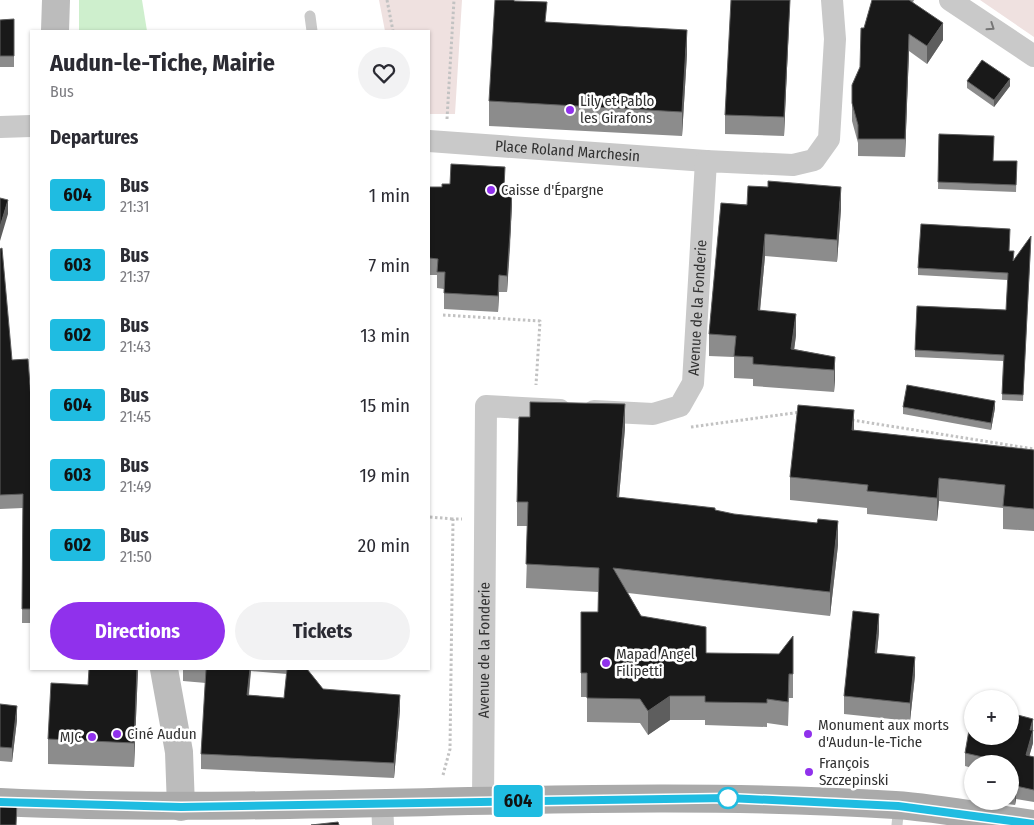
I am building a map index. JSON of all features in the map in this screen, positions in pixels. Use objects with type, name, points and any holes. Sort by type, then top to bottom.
[{"type":"main road","points":[[55,30],[56,0]]},
{"type":"main road","points":[[164,670],[180,752],[181,807]]},
{"type":"main road","points":[[0,802],[181,807],[252,805],[383,814],[436,802],[728,798],[898,815],[1034,824]]},
{"type":"street","points":[[706,161],[793,164],[814,160],[829,138],[835,39],[832,0]]},
{"type":"street","points":[[950,0],[1034,56]]},
{"type":"street","points":[[0,127],[30,126]]},
{"type":"street","name":"Place Roland Marchesin","points":[[437,142],[706,161]]},
{"type":"street","name":"Avenue de la Fonderie","points":[[483,802],[486,406],[653,414],[680,406],[693,383],[706,161]]},
{"type":"lane","points":[[310,16],[312,30]]},
{"type":"path","points":[[387,0],[393,30]]},
{"type":"path","points":[[437,142],[454,0]]},
{"type":"path","points":[[442,315],[540,321],[534,408]]},
{"type":"path","points":[[685,428],[801,412],[811,414]]},
{"type":"path","points":[[850,420],[1034,450]]},
{"type":"path","points":[[430,517],[485,519]]},
{"type":"path","points":[[436,802],[450,749],[453,519]]},
{"type":"shaded area","points":[[79,0],[142,0],[147,30],[79,30]]},
{"type":"shaded area","points":[[379,0],[462,0],[455,114],[430,114],[430,30],[385,30]]},
{"type":"shaded area","points":[[980,0],[1034,0],[1034,37]]},
{"type":"building","points":[[495,0],[547,2],[545,22],[687,30],[682,112],[489,101]]},
{"type":"building","points":[[731,0],[790,0],[784,117],[725,115]]},
{"type":"building","points":[[872,0],[909,0],[943,23],[927,46],[909,34],[905,139],[858,139],[858,125],[852,103],[852,85],[860,67],[861,28],[864,28]]},
{"type":"building","points":[[14,19],[14,56],[0,56],[0,20]]},
{"type":"building","points":[[982,60],[1010,79],[994,100],[967,81]]},
{"type":"building","points":[[939,134],[994,136],[993,161],[1017,161],[1016,185],[938,182]]},
{"type":"building","points":[[451,164],[505,167],[504,187],[512,187],[510,233],[507,276],[499,275],[498,296],[444,293],[445,272],[437,272],[438,259],[430,258],[430,187],[442,187],[442,184],[450,184]]},
{"type":"building","points":[[768,181],[841,187],[837,240],[765,234],[758,310],[796,314],[791,349],[835,357],[834,370],[753,364],[753,357],[734,356],[736,336],[709,334],[721,203],[747,205],[748,186],[768,187]]},
{"type":"building","points":[[0,198],[8,200],[0,227]]},
{"type":"building","points":[[921,224],[1010,229],[1009,251],[1014,251],[1013,261],[1031,236],[1023,395],[1002,394],[1004,355],[915,350],[917,306],[1006,310],[1008,273],[918,268]]},
{"type":"building","points":[[2,248],[12,360],[28,359],[30,386],[30,609],[22,609],[23,494],[0,495],[0,249]]},
{"type":"building","points":[[907,385],[995,401],[991,423],[903,407]]},
{"type":"building","points":[[530,402],[625,404],[617,497],[715,508],[715,510],[734,514],[817,523],[818,519],[838,521],[830,592],[613,568],[641,616],[706,627],[706,653],[779,654],[793,636],[793,674],[789,674],[788,702],[767,699],[767,703],[705,702],[705,696],[670,696],[648,711],[640,699],[587,698],[587,673],[581,673],[581,612],[598,612],[599,568],[526,564],[528,502],[517,502],[519,417],[530,417]]},
{"type":"building","points":[[798,405],[854,410],[852,430],[1034,450],[1034,509],[1003,506],[1005,485],[939,478],[937,498],[867,491],[868,485],[790,477]]},
{"type":"building","points":[[853,611],[879,614],[875,653],[915,657],[910,703],[844,696]]},
{"type":"building","name":"MJC","points":[[89,670],[137,670],[134,743],[48,739],[51,683],[88,685]]},
{"type":"building","points":[[206,670],[250,670],[247,695],[284,698],[287,670],[308,670],[323,689],[400,695],[394,763],[201,754]]},
{"type":"building","points":[[0,704],[17,706],[12,748],[0,747]]},
{"type":"building","points":[[1019,715],[1033,719],[1030,730],[1033,730],[1026,755],[1034,757],[1034,790],[1019,787],[1019,755],[974,755],[965,753],[966,745],[1019,745]]},
{"type":"building","points":[[0,799],[17,801],[16,825],[0,825]]},
{"type":"building","points":[[338,822],[339,825],[311,825]]},
{"type":"bus line","name":"604","points":[[0,802],[181,807],[728,798],[898,806],[1034,824]]},
{"type":"place","name":"Lily et Pablo les Girafons","points":[[570,110]]},
{"type":"place","name":"Caisse d'Épargne","points":[[491,190]]},
{"type":"place","name":"Mapad Angel Filipetti","points":[[606,663]]},
{"type":"place","name":"Ciné Audun","points":[[117,734]]},
{"type":"place","name":"Monument aux morts d'Audun-le-Tiche","points":[[808,734]]},
{"type":"place","name":"MJC","points":[[92,737]]},
{"type":"place","name":"François Szczepinski","points":[[809,772]]}]
